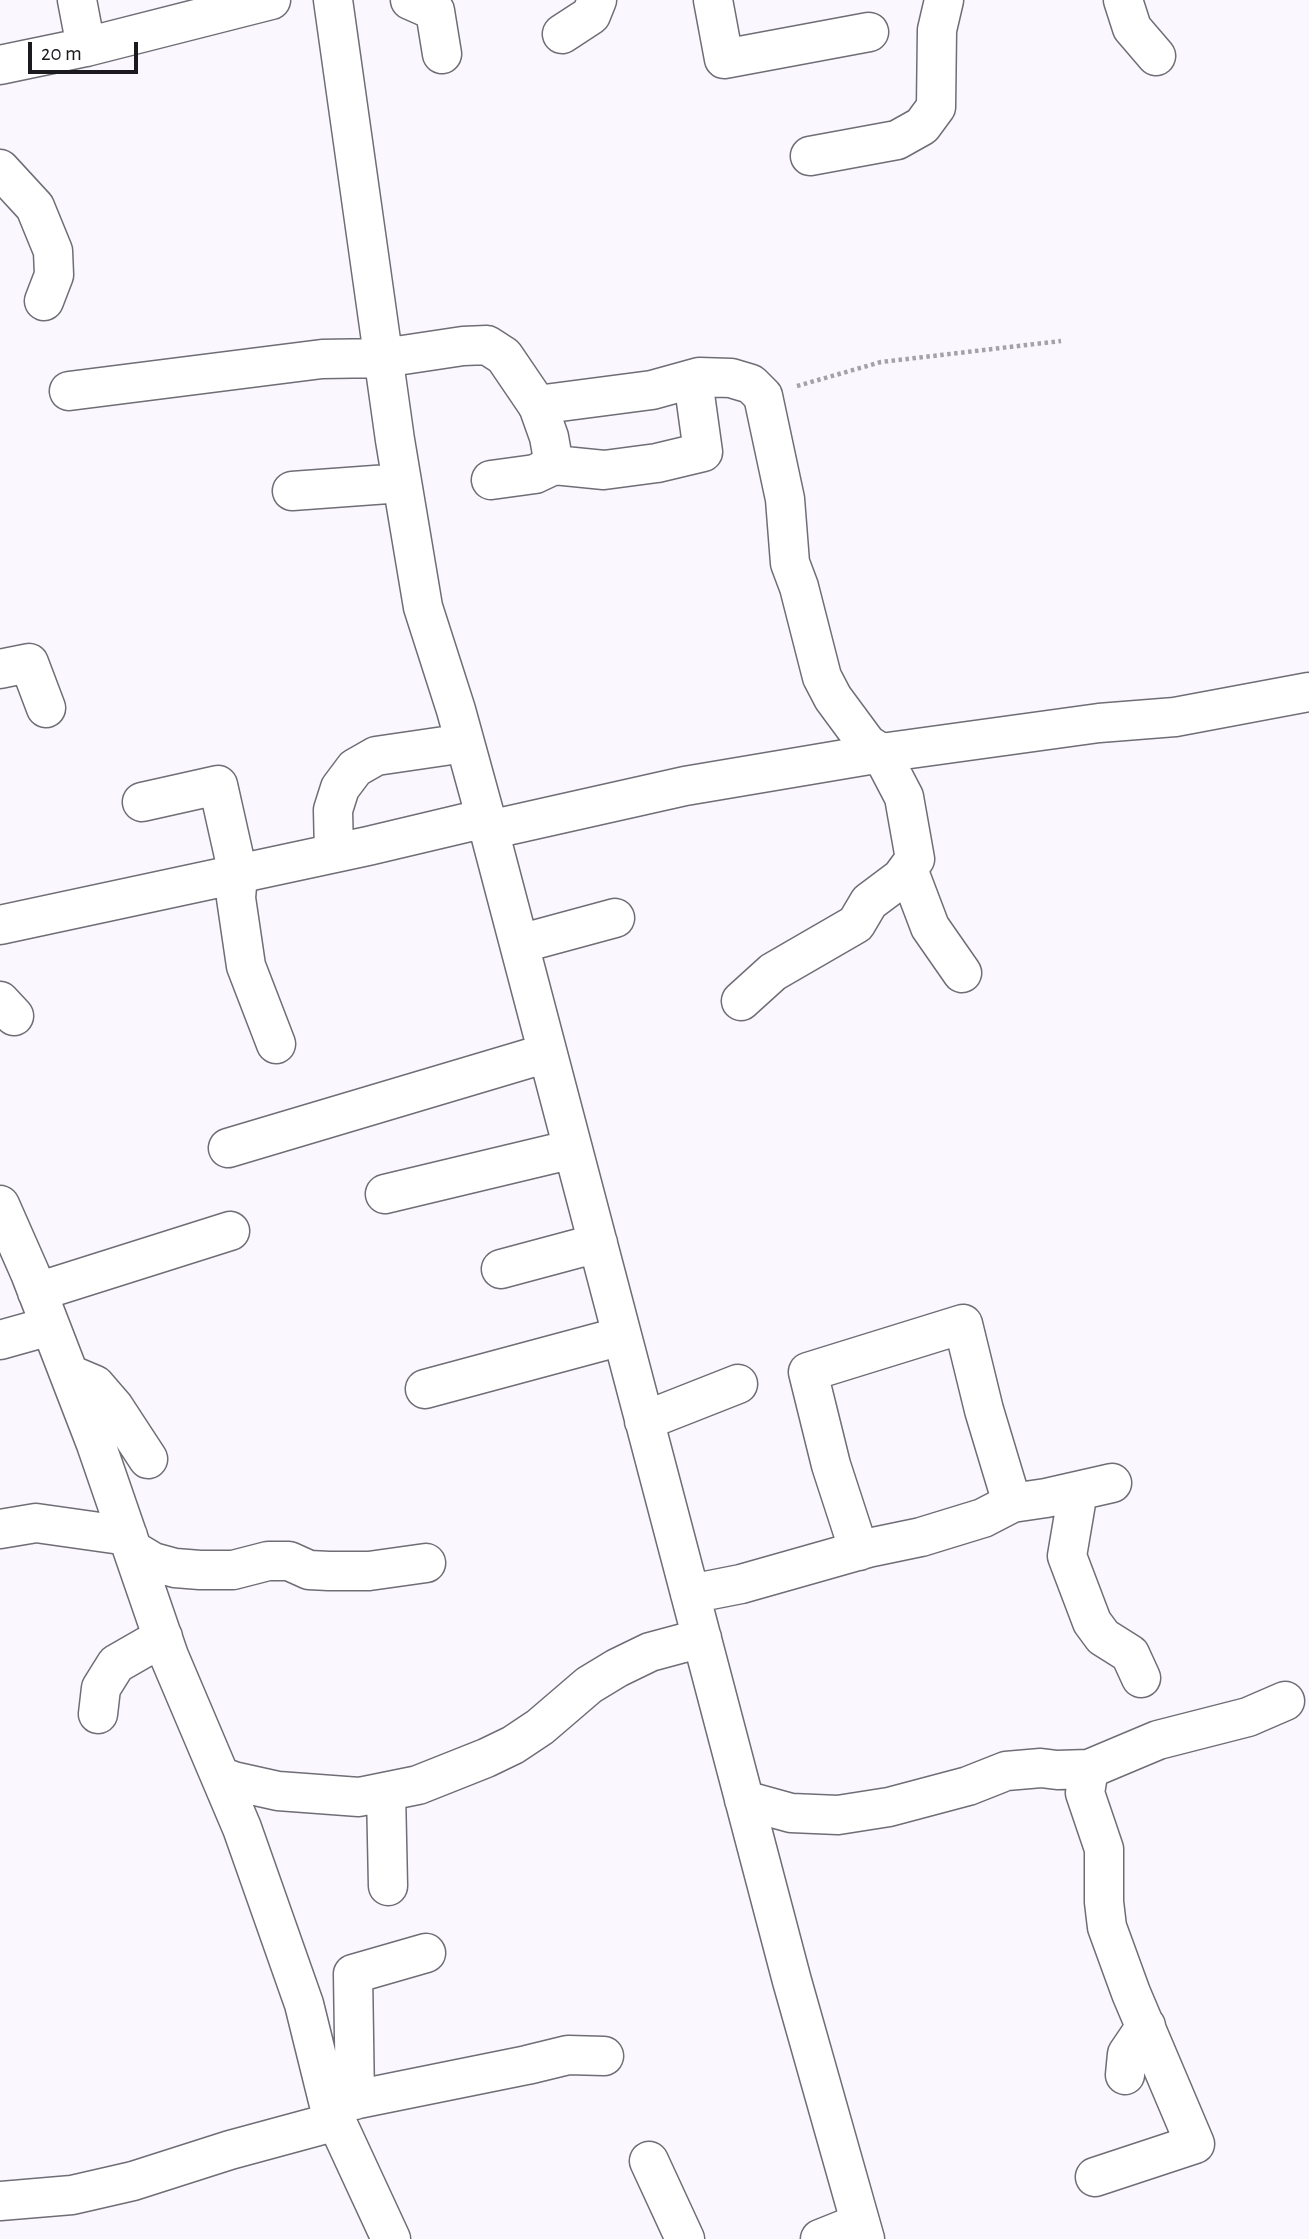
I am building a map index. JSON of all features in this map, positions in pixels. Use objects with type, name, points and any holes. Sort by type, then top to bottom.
[{"type":"street","points":[[77,0],[86,47]]},
{"type":"street","points":[[0,65],[86,47],[197,9],[271,0]]},
{"type":"street","points":[[333,0],[383,358],[423,607],[488,824],[744,1800],[862,2231],[820,2239]]},
{"type":"street","points":[[410,0],[435,11],[442,54]]},
{"type":"street","points":[[562,34],[591,15],[597,0]]},
{"type":"street","points":[[713,0],[724,59],[869,32]]},
{"type":"street","points":[[810,156],[897,140],[922,126],[936,107],[937,30],[944,0]]},
{"type":"street","points":[[1123,0],[1132,28],[1156,55]]},
{"type":"street","points":[[0,169],[35,207],[53,251],[54,275],[44,301]]},
{"type":"street","points":[[69,391],[322,359],[383,358],[487,345],[504,356],[537,405],[554,465]]},
{"type":"street","points":[[537,405],[652,390],[699,377],[731,378],[751,384],[763,396],[785,499],[790,563],[799,587],[822,677],[833,698],[867,744],[881,752],[904,797],[915,859],[901,878],[869,902],[856,923],[773,972],[741,1001]]},
{"type":"street","points":[[491,480],[535,474],[554,465],[604,470],[657,463],[703,452],[693,380]]},
{"type":"street","points":[[292,491],[402,483]]},
{"type":"street","points":[[0,669],[29,663],[46,708]]},
{"type":"street","points":[[0,925],[334,853],[685,786],[881,752],[1099,723],[1175,717],[1309,692]]},
{"type":"street","points":[[334,853],[333,810],[340,788],[355,768],[376,756],[465,743]]},
{"type":"street","points":[[142,802],[218,785],[238,874],[236,898],[246,966],[276,1044]]},
{"type":"street","points":[[908,869],[930,927],[962,974]]},
{"type":"street","points":[[519,944],[615,918]]},
{"type":"street","points":[[228,1148],[547,1053]]},
{"type":"street","points":[[385,1194],[573,1149]]},
{"type":"street","points":[[0,1205],[96,1444],[163,1637],[242,1828],[340,2109],[391,2239]]},
{"type":"street","points":[[0,1340],[44,1309],[230,1231]]},
{"type":"street","points":[[501,1269],[598,1243]]},
{"type":"street","points":[[859,1551],[831,1465],[808,1372],[963,1324],[974,1375],[1013,1503]]},
{"type":"street","points":[[425,1389],[622,1336]]},
{"type":"street","points":[[69,1374],[95,1385],[114,1407],[148,1459]]},
{"type":"street","points":[[644,1421],[738,1384]]},
{"type":"street","points":[[690,1594],[741,1584],[859,1551],[921,1537],[971,1522],[1013,1503],[1095,1487],[1067,1556],[1092,1622],[1103,1637],[1130,1654],[1141,1678]]},
{"type":"street","points":[[0,1529],[36,1523],[130,1543],[153,1562],[175,1568],[200,1570],[233,1570],[268,1561],[289,1561],[309,1570],[329,1571],[369,1570],[426,1563]]},
{"type":"street","points":[[98,1714],[101,1688],[116,1664],[163,1637]]},
{"type":"street","points":[[220,1776],[278,1791],[359,1797],[418,1785],[513,1745],[540,1727],[589,1685],[617,1668],[650,1652],[702,1638]]},
{"type":"street","points":[[744,1800],[791,1812],[838,1815],[889,1807],[968,1786],[1006,1772],[1041,1768],[1089,1769],[1158,1740],[1248,1717],[1285,1701]]},
{"type":"street","points":[[1089,1769],[1085,1793],[1104,1849],[1107,1927],[1195,2144],[1094,2177]]},
{"type":"street","points":[[386,1792],[388,1886]]},
{"type":"street","points":[[340,2109],[353,1974],[426,1953]]},
{"type":"street","points":[[1125,2075],[1127,2054],[1146,2026]]},
{"type":"street","points":[[0,2201],[72,2195],[121,2184],[230,2150],[340,2109],[568,2054],[604,2056]]},
{"type":"street","points":[[649,2161],[685,2239]]},
{"type":"street","points":[[375,2203],[407,2224],[416,2239]]},
{"type":"path","points":[[763,396],[881,362],[1061,341]]}]
